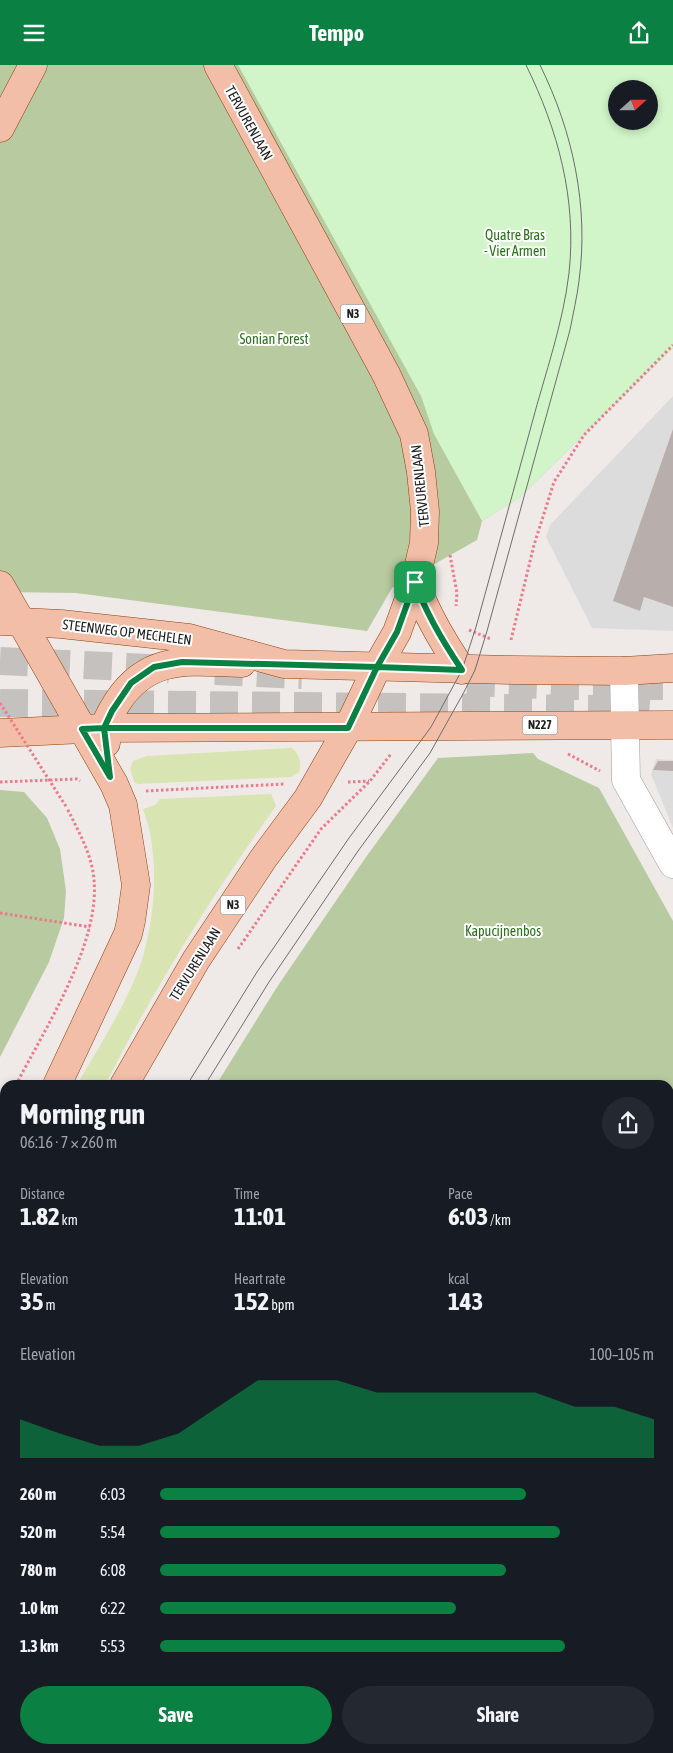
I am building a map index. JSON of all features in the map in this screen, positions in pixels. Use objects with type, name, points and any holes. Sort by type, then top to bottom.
[{"type":"main road","points":[[0,128],[34,65]]},
{"type":"main road","name":"TERVURENLAAN","points":[[127,1080],[196,960],[264,859],[308,798],[348,728],[377,667],[397,632],[415,582],[424,543],[425,511],[421,472],[414,434],[386,374],[218,65]]},
{"type":"main road","points":[[415,582],[422,604],[462,670]]},
{"type":"main road","points":[[0,585],[10,621],[93,729],[110,777],[123,805],[130,838],[136,885],[128,934],[59,1080]]},
{"type":"main road","name":"STEENWEG OP MECHELEN","points":[[10,621],[189,638],[284,664],[462,670],[624,671],[673,668]]},
{"type":"main road","points":[[0,733],[93,729],[112,711],[131,683],[154,667],[182,662],[284,664]]},
{"type":"main road","name":"N227","points":[[93,729],[673,725]]},
{"type":"street","points":[[624,671],[626,781],[673,863]]},
{"type":"path","points":[[511,640],[534,545],[554,482],[584,435],[673,345]]},
{"type":"path","points":[[467,629],[491,639]]},
{"type":"path","points":[[0,703],[67,808],[85,844],[94,877],[95,898],[90,927],[74,973],[19,1080]]},
{"type":"path","points":[[566,753],[599,770],[613,787],[626,781]]},
{"type":"path","points":[[235,954],[322,829],[354,797],[392,754]]},
{"type":"path","points":[[0,782],[77,779],[84,783]]},
{"type":"path","points":[[152,791],[272,785]]},
{"type":"path","points":[[0,913],[90,927]]},
{"type":"shaded area","points":[[673,396],[673,631],[592,628],[546,537],[550,525]]},
{"type":"shaded area","points":[[656,759],[673,760],[673,828],[651,774]]},
{"type":"green space","name":"Sonian Forest","points":[[0,65],[673,65],[673,348],[519,498],[482,521],[477,540],[392,588],[367,631],[76,593],[0,592]]},
{"type":"green space","name":"Quatre Bras - Vier Armen","points":[[238,65],[673,65],[673,348],[519,498],[482,521],[434,434],[421,396]]},
{"type":"green space","points":[[291,748],[298,755],[300,765],[299,772],[291,777],[138,784],[134,782],[130,768],[133,761],[147,756]]},
{"type":"green space","name":"Kapucijnenbos","points":[[533,753],[538,759],[599,788],[673,921],[673,1080],[219,1080],[277,987],[366,857],[438,758]]},
{"type":"green space","points":[[0,790],[24,792],[47,818],[60,849],[66,891],[64,918],[49,962],[0,1057]]},
{"type":"green space","points":[[271,794],[276,806],[229,873],[185,942],[108,1080],[80,1080],[128,995],[141,963],[149,933],[154,885],[153,854],[149,828],[143,809],[155,805],[160,799]]},
{"type":"building","points":[[673,429],[673,607],[644,597],[640,611],[613,601]]},
{"type":"building","points":[[658,761],[673,761],[673,771],[653,770]]},
{"type":"tunnel","points":[[0,661],[169,669]]},
{"type":"tunnel","points":[[215,671],[302,675]]},
{"type":"tunnel","points":[[467,682],[569,686],[673,686]]},
{"type":"tunnel","points":[[0,703],[593,709],[649,714]]},
{"type":"tram line","points":[[190,1080],[257,972],[349,838],[431,727],[462,670],[476,627],[553,349],[563,311],[569,273],[570,218],[562,166],[556,140],[526,65]]},
{"type":"tram line","points":[[208,1080],[269,982],[358,851],[430,753],[475,670],[570,330],[579,281],[582,225],[576,170],[561,116],[552,90],[540,65]]},
{"type":"route","points":[[415,582],[397,632],[377,667],[182,662],[154,667],[131,683],[112,711],[104,728],[110,777],[82,729],[104,728],[277,727],[348,728],[377,667],[462,670],[422,604],[415,582]]}]
